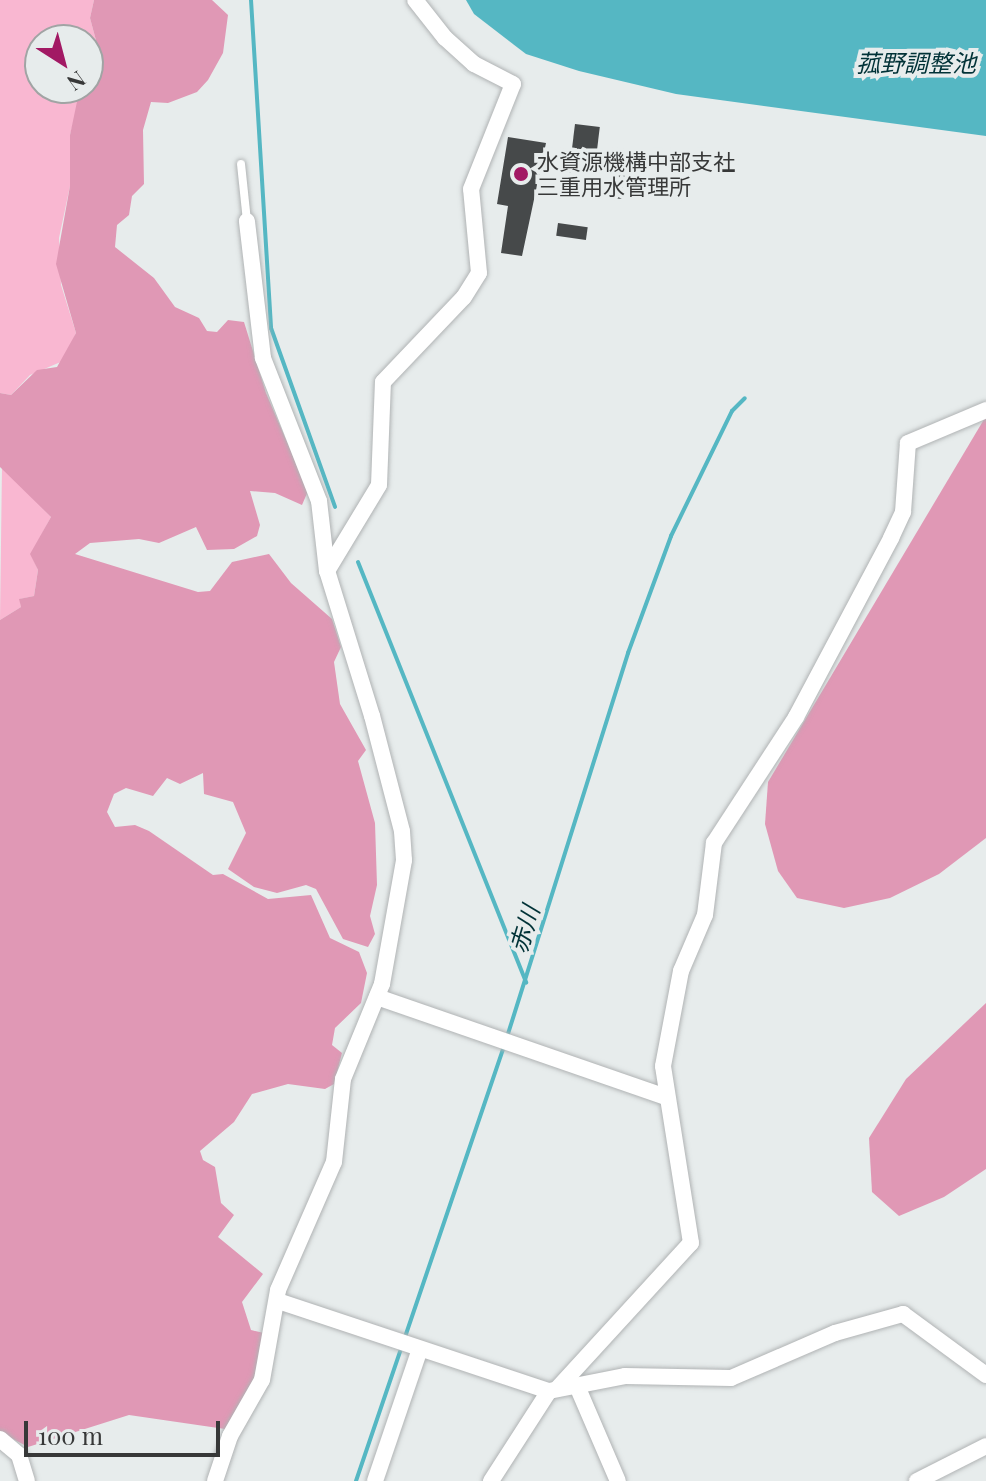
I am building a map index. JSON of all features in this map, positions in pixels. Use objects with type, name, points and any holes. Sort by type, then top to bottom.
[{"type":"street","points":[[327,571],[379,485],[383,382],[464,297],[479,273],[471,189],[513,84],[464,56],[415,0]]},
{"type":"street","points":[[215,1481],[230,1436],[262,1380],[278,1301],[334,1162],[343,1079],[377,997],[404,845],[372,716],[327,571],[319,501],[263,358],[247,221]]},
{"type":"street","points":[[491,1481],[553,1390],[691,1243],[665,1097],[669,1021],[681,971],[705,915],[714,843],[796,717],[891,538],[903,512],[908,443],[986,410]]},
{"type":"street","points":[[377,997],[665,1097]]},
{"type":"street","points":[[278,1301],[553,1390],[625,1376],[731,1378],[835,1333],[903,1314],[986,1375]]},
{"type":"street","points":[[375,1481],[416,1348]]},
{"type":"street","points":[[577,1386],[618,1481]]},
{"type":"street","points":[[0,1439],[19,1455],[27,1481]]},
{"type":"street","points":[[917,1481],[986,1446]]},
{"type":"lane","points":[[241,164],[247,221]]},
{"type":"shaded area","points":[[0,0],[94,0],[92,24],[24,24],[24,104],[78,104],[70,135],[70,186],[59,238],[61,285],[76,333],[63,361],[30,375],[11,395],[0,393]]},
{"type":"shaded area","points":[[94,0],[212,0],[228,15],[223,53],[208,80],[197,92],[168,103],[151,102],[143,130],[144,184],[132,196],[129,215],[117,225],[115,247],[154,278],[175,307],[199,318],[207,331],[217,332],[228,320],[244,322],[266,393],[308,491],[302,505],[275,493],[250,491],[260,525],[257,536],[234,549],[207,550],[196,527],[159,543],[139,539],[90,543],[75,554],[198,592],[210,591],[232,562],[269,554],[291,583],[332,619],[341,647],[334,662],[340,704],[366,750],[358,761],[375,823],[377,885],[370,916],[375,934],[368,947],[343,939],[316,889],[306,885],[277,893],[254,887],[228,869],[246,833],[233,802],[204,794],[203,773],[180,784],[167,778],[153,796],[126,788],[114,794],[107,812],[115,827],[135,825],[149,831],[213,875],[223,874],[268,899],[311,895],[330,938],[359,952],[367,973],[361,1003],[335,1028],[332,1045],[342,1053],[334,1084],[325,1089],[288,1084],[252,1094],[234,1122],[200,1151],[203,1160],[215,1167],[221,1203],[234,1215],[218,1237],[263,1274],[242,1302],[251,1330],[264,1333],[253,1382],[225,1429],[129,1415],[28,1447],[0,1432],[0,620],[21,607],[19,599],[34,596],[38,570],[30,554],[51,517],[0,467],[0,393],[11,395],[37,370],[57,367],[76,333],[56,264],[70,186],[70,135],[77,104],[104,104],[104,24],[92,24]]},
{"type":"shaded area","points":[[986,416],[986,838],[939,874],[890,898],[844,908],[797,898],[778,871],[765,824],[768,782]]},
{"type":"shaded area","points":[[2,466],[51,517],[31,554],[38,570],[34,596],[20,599],[21,607],[0,620]]},
{"type":"shaded area","points":[[986,1003],[986,1169],[944,1197],[899,1216],[872,1192],[869,1138],[906,1079]]},
{"type":"water","name":"菰野調整池","points":[[466,0],[986,0],[986,136],[676,94],[579,71],[526,54],[474,14]]},
{"type":"building","points":[[575,124],[600,127],[594,176],[569,173]]},
{"type":"building","name":"水資源機構中部支社 三重用水管理所","points":[[508,137],[546,143],[522,256],[501,253],[508,206],[497,204]]},
{"type":"building","points":[[613,173],[625,174],[623,199],[611,198]]},
{"type":"building","points":[[558,223],[588,227],[586,240],[556,236]]},
{"type":"waterway","points":[[251,0],[271,328],[335,507]]},
{"type":"waterway","name":"赤川","points":[[507,1037],[628,653],[671,536],[732,411],[745,398]]},
{"type":"waterway","points":[[358,562],[526,983]]},
{"type":"waterway","name":"赤川","points":[[404,1340],[504,1046]]},
{"type":"waterway","name":"赤川","points":[[356,1481],[401,1349]]},
{"type":"place","name":"水資源機構中部支社 三重用水管理所","points":[[521,174]]}]
